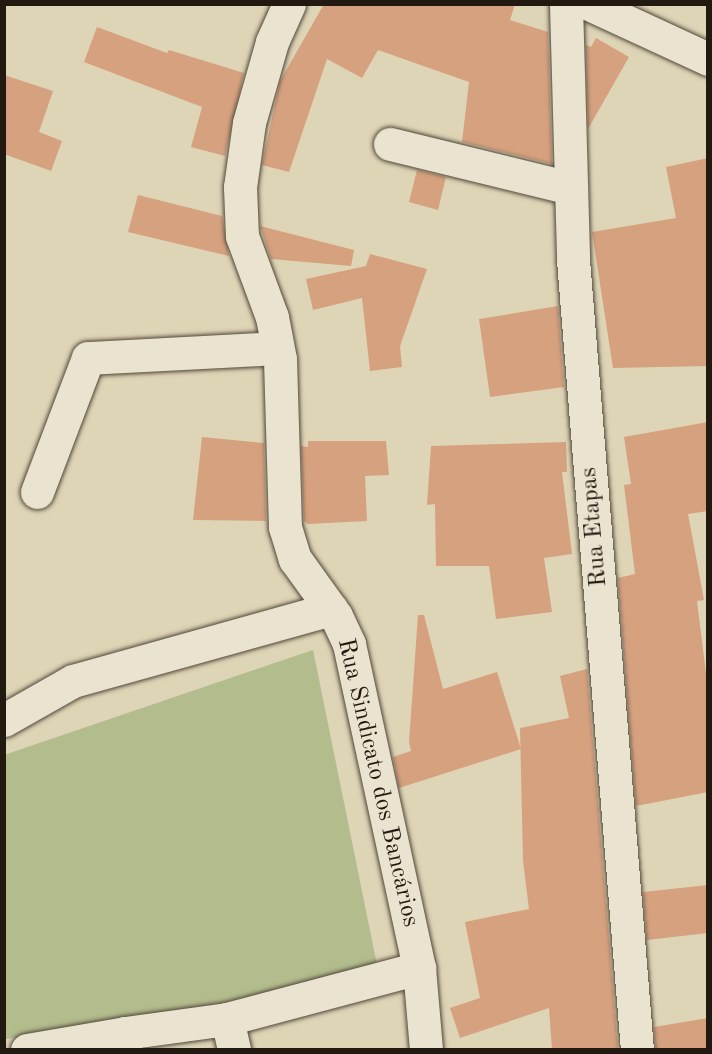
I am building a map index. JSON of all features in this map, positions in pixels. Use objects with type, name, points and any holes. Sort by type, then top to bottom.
[{"type":"street","name":"Rua Sindicato dos Bancários","points":[[289,4],[272,42],[249,123],[240,187],[242,236],[272,317],[277,348],[285,527],[294,559],[331,609],[349,645],[419,968],[426,1050]]},
{"type":"street","name":"Rua Etapas","points":[[566,4],[573,260],[637,1050]]},
{"type":"street","points":[[589,4],[708,59]]},
{"type":"street","points":[[390,144],[572,188]]},
{"type":"street","points":[[37,492],[88,358],[277,348]]},
{"type":"street","points":[[4,720],[73,681],[331,609]]},
{"type":"street","points":[[27,1050],[230,1034],[419,968]]},
{"type":"green space","points":[[313,650],[378,970],[124,1024],[5,1039],[4,755]]},
{"type":"building","points":[[324,4],[515,4],[510,20],[548,32],[552,164],[462,142],[469,82],[378,50],[362,78],[327,59],[289,172],[262,165],[280,81]]},
{"type":"building","points":[[97,27],[167,53],[169,50],[244,73],[225,156],[191,147],[202,107],[84,62]]},
{"type":"building","points":[[596,38],[629,57],[588,129],[586,45],[591,47]]},
{"type":"building","points":[[4,75],[53,91],[39,132],[62,141],[51,171],[4,154]]},
{"type":"building","points":[[708,158],[708,366],[613,368],[592,232],[676,218],[666,167]]},
{"type":"building","points":[[417,170],[446,177],[438,210],[409,202]]},
{"type":"building","points":[[138,195],[222,216],[229,256],[128,232]]},
{"type":"building","points":[[260,226],[354,250],[351,266],[271,259]]},
{"type":"building","points":[[370,254],[427,269],[400,346],[402,367],[370,371],[362,298],[313,310],[306,279],[366,266]]},
{"type":"building","points":[[558,306],[564,387],[490,397],[479,319]]},
{"type":"building","points":[[708,422],[708,511],[688,514],[704,600],[697,601],[708,690],[708,792],[636,806],[618,578],[635,574],[624,485],[631,484],[624,437]]},
{"type":"building","points":[[202,437],[264,443],[266,521],[193,520]]},
{"type":"building","points":[[308,441],[386,441],[389,475],[365,476],[367,521],[308,524],[304,521],[301,446],[308,447]]},
{"type":"building","points":[[566,442],[567,472],[562,472],[572,554],[544,558],[552,612],[496,619],[489,566],[436,566],[435,504],[427,505],[431,446]]},
{"type":"building","points":[[418,615],[424,615],[443,689],[497,672],[521,749],[399,788],[393,757],[411,751],[409,742]]},
{"type":"building","points":[[587,669],[618,1050],[552,1050],[549,1008],[460,1038],[450,1008],[480,998],[465,922],[529,909],[523,861],[520,728],[569,718],[560,676]]},
{"type":"building","points":[[708,885],[708,933],[647,940],[643,892]]},
{"type":"building","points":[[708,1018],[708,1050],[656,1050],[654,1027]]}]
